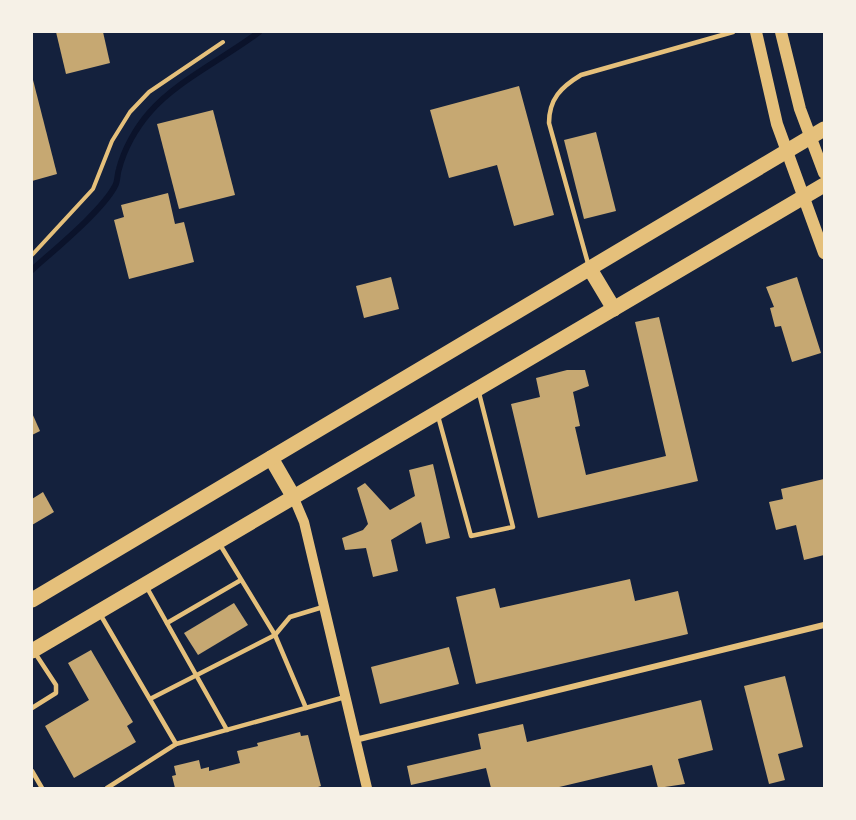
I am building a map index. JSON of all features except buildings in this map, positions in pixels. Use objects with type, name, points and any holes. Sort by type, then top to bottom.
[{"type":"main road","points":[[756,32],[777,124],[825,253]]},
{"type":"main road","points":[[781,32],[800,109],[825,173]]},
{"type":"main road","points":[[32,600],[825,129]]},
{"type":"main road","points":[[32,650],[478,390],[825,184]]},
{"type":"main road","points":[[590,269],[614,309]]},
{"type":"main road","points":[[272,458],[293,496]]},
{"type":"street","points":[[293,496],[304,522],[367,789]]},
{"type":"street","points":[[355,740],[825,625]]},
{"type":"lane","points":[[590,269],[549,123],[549,111],[554,97],[566,84],[581,75],[733,32]]},
{"type":"lane","points":[[438,413],[471,536],[513,527],[478,390]]},
{"type":"lane","points":[[218,540],[275,635],[306,708]]},
{"type":"lane","points":[[167,623],[241,580]]},
{"type":"lane","points":[[145,584],[227,730]]},
{"type":"lane","points":[[150,699],[275,635],[290,617],[323,607]]},
{"type":"lane","points":[[98,611],[177,744]]},
{"type":"lane","points":[[32,650],[56,685],[56,693],[32,708]]},
{"type":"lane","points":[[107,789],[177,744],[345,697]]},
{"type":"lane","points":[[32,771],[42,789]]},
{"type":"path","points":[[32,255],[93,189],[112,141],[130,112],[149,92],[223,42]]},
{"type":"waterway","points":[[32,270],[77,230],[109,196],[116,184],[127,146],[135,132],[160,101],[259,32]]}]
